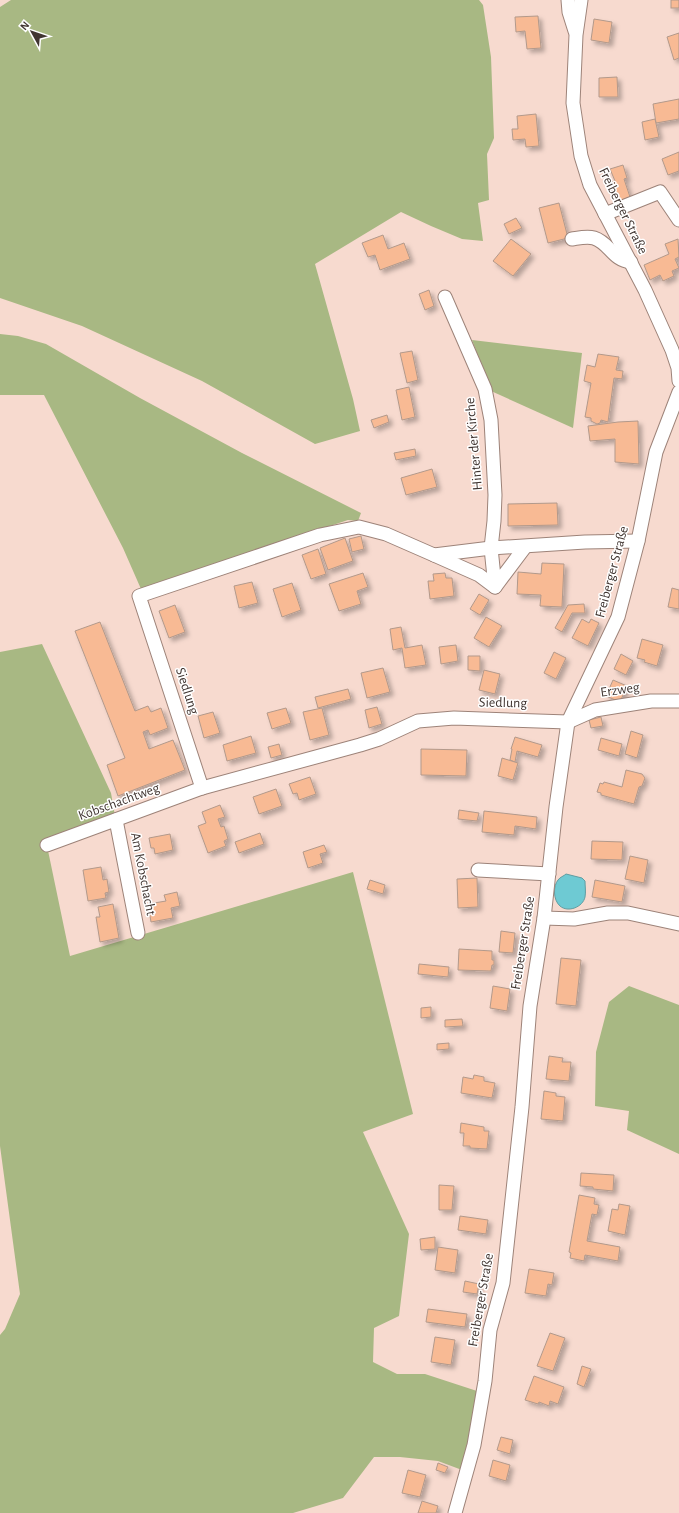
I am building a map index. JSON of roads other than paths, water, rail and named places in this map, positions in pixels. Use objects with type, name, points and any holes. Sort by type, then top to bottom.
[{"type":"street","points":[[568,0],[569,12],[576,35]]},
{"type":"street","name":"Freiberger Straße","points":[[581,0],[576,35],[573,103],[581,156],[590,185],[645,290],[672,350],[678,368],[679,381]]},
{"type":"street","points":[[605,214],[660,192],[679,220]]},
{"type":"street","points":[[572,239],[588,237],[595,238],[618,258],[623,261],[631,262]]},
{"type":"street","name":"Hinter der Kirche","points":[[445,297],[485,389],[491,420],[495,495],[491,548]]},
{"type":"street","name":"Freiberger Straße","points":[[455,1513],[474,1445],[485,1380],[490,1330],[503,1283],[522,1107],[530,1006],[550,874],[556,808],[568,722],[618,618],[638,541],[656,452],[679,392]]},
{"type":"street","name":"Siedlung","points":[[434,555],[386,534],[359,527],[320,535],[139,596],[202,788],[360,745],[379,739],[418,721],[454,718],[568,722]]},
{"type":"street","points":[[434,555],[491,548],[585,542],[638,541]]},
{"type":"street","points":[[495,587],[525,547]]},
{"type":"street","points":[[491,548],[495,587]]},
{"type":"street","points":[[434,555],[479,576],[495,587]]},
{"type":"street","name":"Erzweg","points":[[568,722],[595,710],[651,701],[679,701]]},
{"type":"street","name":"Kobschachtweg","points":[[47,845],[202,788]]},
{"type":"street","name":"Am Kobschacht","points":[[116,820],[138,933]]},
{"type":"street","points":[[478,870],[550,874]]},
{"type":"street","points":[[544,918],[574,918],[608,912],[628,913],[679,924]]},
{"type":"water","points":[[566,874],[582,878],[585,881],[584,901],[575,908],[571,909],[560,906],[555,897],[556,883]]}]
